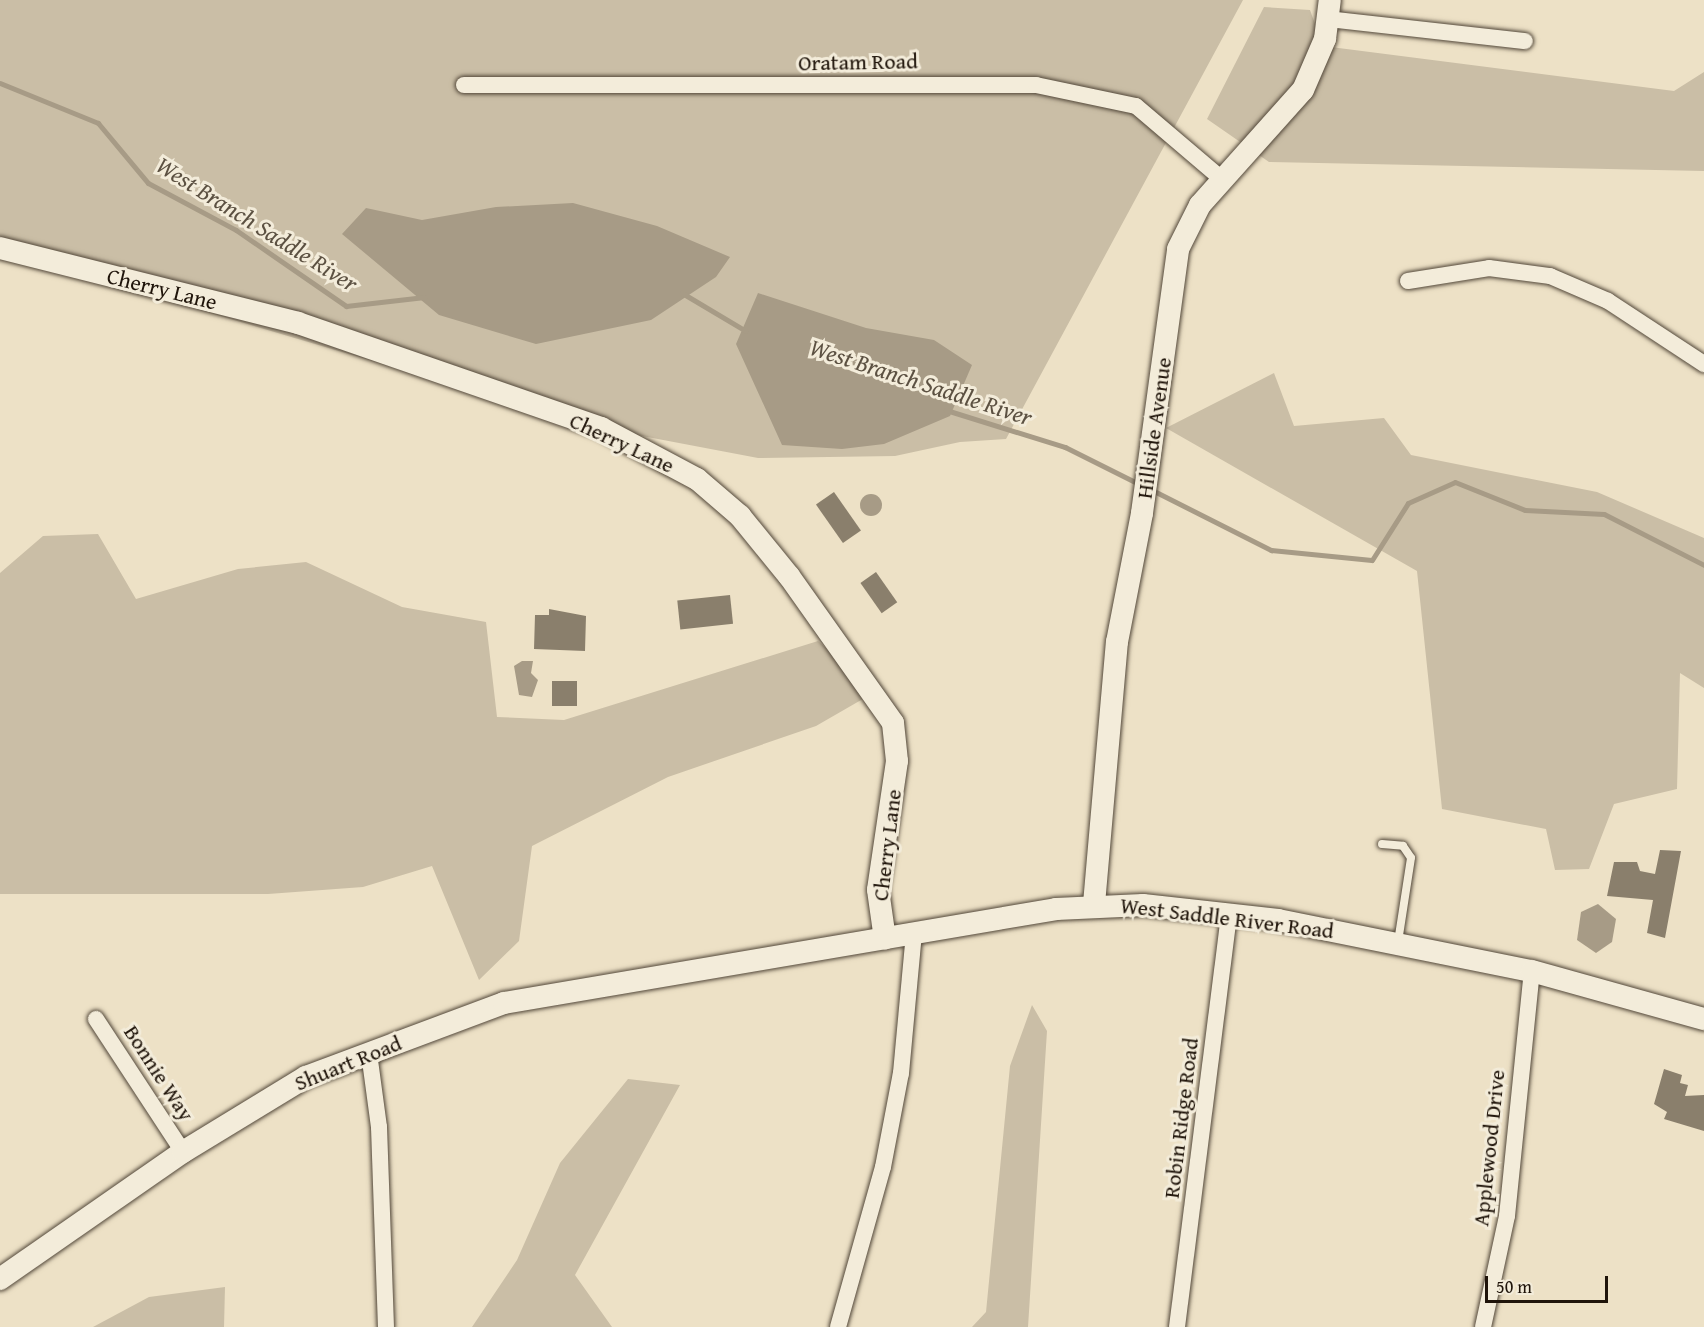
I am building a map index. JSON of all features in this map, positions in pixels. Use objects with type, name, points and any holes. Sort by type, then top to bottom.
[{"type":"street","points":[[1329,10],[1525,41]]},
{"type":"street","name":"Hillside Avenue","points":[[1094,904],[1117,642],[1148,475],[1178,249],[1200,205],[1302,90],[1329,10]]},
{"type":"street","name":"Oratam Road","points":[[464,85],[1036,86],[1136,106],[1223,180]]},
{"type":"street","name":"Cherry Lane","points":[[0,248],[298,323],[600,428],[697,479],[740,516],[875,692],[890,717],[898,749],[878,890],[885,939]]},
{"type":"street","points":[[1408,281],[1489,268],[1551,276],[1608,301],[1704,364]]},
{"type":"street","name":"West Saddle River Road","points":[[745,966],[885,939],[1094,904],[1229,914],[1398,942],[1532,971],[1704,1019]]},
{"type":"street","name":"Robin Ridge Road","points":[[1177,1327],[1229,914]]},
{"type":"street","points":[[838,1327],[883,1167],[901,1073],[914,934]]},
{"type":"street","name":"Shuart Road","points":[[0,1279],[183,1152],[306,1077],[504,1003],[745,966]]},
{"type":"street","name":"Applewood Drive","points":[[1483,1327],[1507,1216],[1532,971]]},
{"type":"street","name":"Bonnie Way","points":[[96,1019],[183,1152]]},
{"type":"street","points":[[369,1053],[379,1127],[386,1327]]},
{"type":"lane","points":[[1382,844],[1403,846],[1411,858],[1398,942]]},
{"type":"shaded area","points":[[0,0],[1243,0],[1006,439],[960,442],[895,456],[758,458],[600,428],[0,251]]},
{"type":"shaded area","points":[[1264,7],[1310,10],[1323,46],[1674,91],[1704,72],[1704,171],[1269,162],[1207,119]]},
{"type":"shaded area","points":[[1274,373],[1294,426],[1384,418],[1411,455],[1597,492],[1704,538],[1704,688],[1680,673],[1677,789],[1614,804],[1589,869],[1555,870],[1546,829],[1442,809],[1417,571],[1166,428]]},
{"type":"shaded area","points":[[98,534],[136,599],[238,569],[306,562],[402,607],[486,622],[497,717],[564,720],[818,641],[875,692],[816,726],[668,777],[532,846],[519,941],[479,980],[432,866],[363,887],[268,894],[0,894],[0,573],[43,536]]},
{"type":"shaded area","points":[[1032,1005],[1047,1031],[1028,1327],[972,1327],[986,1312],[1010,1066]]},
{"type":"shaded area","points":[[628,1079],[680,1085],[575,1275],[612,1327],[472,1327],[517,1260],[560,1163]]},
{"type":"shaded area","points":[[225,1287],[224,1327],[93,1327],[149,1297]]},
{"type":"water","points":[[573,203],[657,226],[730,257],[716,277],[651,320],[536,344],[439,315],[342,234],[366,208],[422,220],[496,207]]},
{"type":"water","points":[[758,293],[866,328],[934,340],[972,365],[950,416],[884,444],[842,449],[782,445],[736,344]]},
{"type":"water","points":[[871,494],[879,497],[882,505],[879,513],[871,516],[863,513],[860,505],[863,497]]},
{"type":"water","points":[[522,661],[533,661],[531,673],[538,680],[532,697],[519,695],[514,666]]},
{"type":"water","points":[[1598,904],[1616,919],[1612,942],[1596,953],[1577,940],[1581,912]]},
{"type":"building","points":[[834,492],[861,531],[843,543],[816,505]]},
{"type":"building","points":[[876,572],[897,602],[882,613],[860,583]]},
{"type":"building","points":[[730,595],[733,624],[680,629],[677,601]]},
{"type":"building","points":[[549,609],[586,616],[585,651],[534,649],[535,615],[549,615]]},
{"type":"building","points":[[552,681],[577,681],[577,706],[552,706]]},
{"type":"building","points":[[1660,850],[1681,851],[1665,938],[1647,933],[1653,900],[1607,896],[1614,862],[1637,862],[1640,871],[1655,874]]},
{"type":"building","points":[[1664,1069],[1682,1075],[1680,1083],[1688,1085],[1685,1096],[1704,1095],[1704,1131],[1664,1119],[1667,1112],[1654,1104]]},
{"type":"waterway","name":"West Branch Saddle River","points":[[0,83],[98,123],[148,183],[236,230],[346,306],[424,297]]},
{"type":"waterway","name":"West Branch Saddle River","points":[[682,293],[746,331]]},
{"type":"waterway","name":"West Branch Saddle River","points":[[946,410],[1065,447],[1141,485]]},
{"type":"waterway","name":"West Branch Saddle River","points":[[1150,489],[1271,550],[1372,560],[1408,503],[1455,482],[1525,510],[1604,514],[1704,565]]}]
